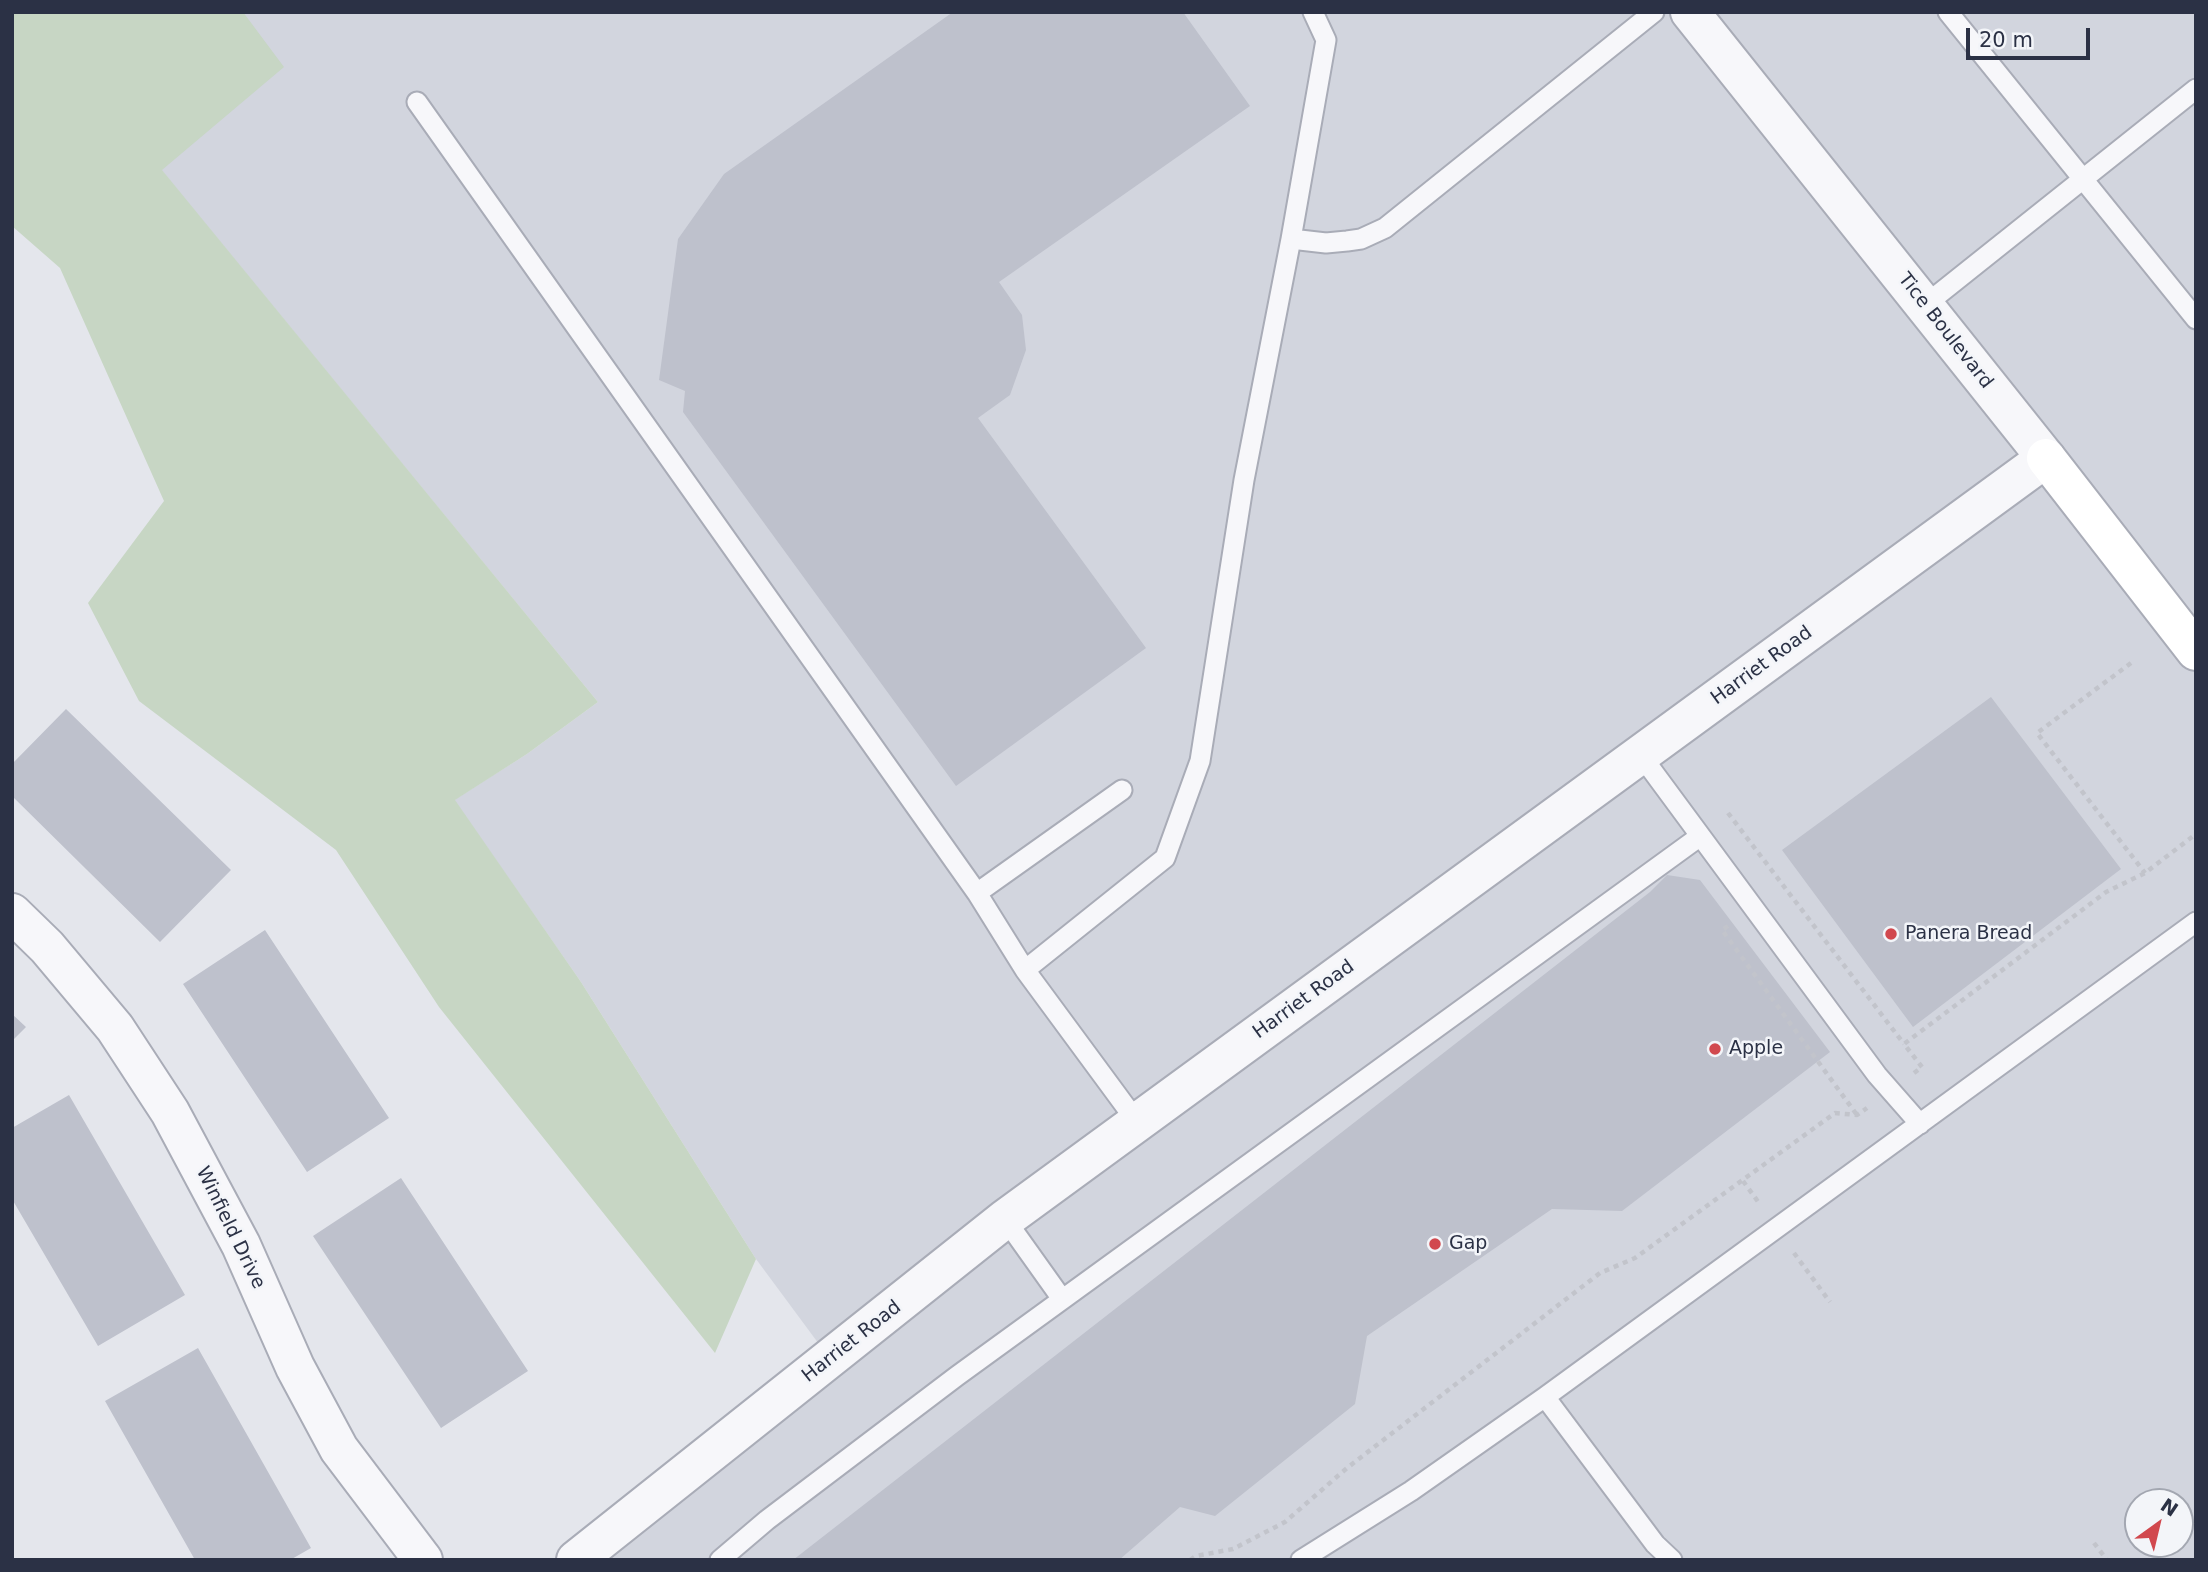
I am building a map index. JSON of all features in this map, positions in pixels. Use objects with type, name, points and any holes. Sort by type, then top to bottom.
[{"type":"street","name":"Tice Boulevard","points":[[1690,12],[1925,305],[2196,651]]},
{"type":"street","name":"Harriet Road","points":[[576,1560],[1005,1219],[2046,458]]},
{"type":"street","name":"Winfield Drive","points":[[12,913],[47,947],[115,1028],[170,1112],[241,1245],[295,1367],[339,1449],[423,1560]]},
{"type":"lane","points":[[1025,970],[1165,858],[1200,761],[1244,480],[1326,40],[1313,12]]},
{"type":"lane","points":[[1291,239],[1326,243],[1347,241],[1361,239],[1385,228],[1654,12]]},
{"type":"lane","points":[[1948,12],[2196,319]]},
{"type":"lane","points":[[1925,305],[2196,89]]},
{"type":"lane","points":[[417,102],[977,893],[1025,970],[1137,1122]]},
{"type":"lane","points":[[1640,754],[1699,837],[1891,1091],[1920,1124]]},
{"type":"lane","points":[[977,893],[1122,790]]},
{"type":"lane","points":[[720,1560],[767,1520],[1062,1298],[1699,837]]},
{"type":"lane","points":[[1301,1560],[1411,1491],[1545,1397],[2196,922]]},
{"type":"lane","points":[[1005,1219],[1062,1298]]},
{"type":"lane","points":[[1545,1397],[1658,1552],[1672,1560]]},
{"type":"path","points":[[2131,663],[2037,733],[2145,873]]},
{"type":"path","points":[[1190,1560],[1196,1556],[1233,1549],[1285,1522],[1347,1468],[1600,1273],[1635,1258],[1835,1113],[1857,1115],[1922,1067],[1728,813]]},
{"type":"path","points":[[1904,1044],[2106,892],[2145,873],[2196,834]]},
{"type":"path","points":[[2094,1543],[2107,1560]]},
{"type":"shaded area","points":[[12,12],[2196,12],[2196,1560],[576,1560],[830,1359],[756,1259],[581,982],[454,800],[527,754],[598,702],[161,170]]},
{"type":"green space","points":[[12,12],[243,12],[284,67],[162,170],[598,702],[527,754],[455,800],[581,982],[756,1259],[715,1353],[439,1007],[336,850],[139,701],[88,603],[164,501],[60,268],[12,226]]},
{"type":"building","points":[[953,12],[1183,12],[1250,106],[999,282],[1022,315],[1026,350],[1010,395],[978,418],[1146,648],[956,786],[683,412],[685,391],[659,380],[678,239],[724,174]]},
{"type":"building","points":[[1991,697],[2121,869],[1913,1027],[1782,850]]},
{"type":"building","points":[[66,709],[231,870],[160,942],[12,796],[12,764]]},
{"type":"building","points":[[1667,875],[1700,880],[1830,1052],[1622,1211],[1552,1209],[1367,1336],[1355,1404],[1215,1516],[1180,1507],[1119,1560],[793,1560],[1650,892]]},
{"type":"building","points":[[265,930],[389,1118],[307,1172],[183,984]]},
{"type":"building","points":[[12,1014],[26,1027],[12,1041]]},
{"type":"building","points":[[69,1095],[185,1295],[98,1346],[12,1199],[12,1128]]},
{"type":"building","points":[[401,1178],[528,1371],[441,1428],[313,1236]]},
{"type":"building","points":[[198,1348],[311,1548],[290,1560],[195,1560],[105,1401]]},
{"type":"place","name":"Panera Bread","points":[[1891,934]]},
{"type":"place","name":"Apple","points":[[1715,1049]]},
{"type":"place","name":"Gap","points":[[1435,1244]]}]
